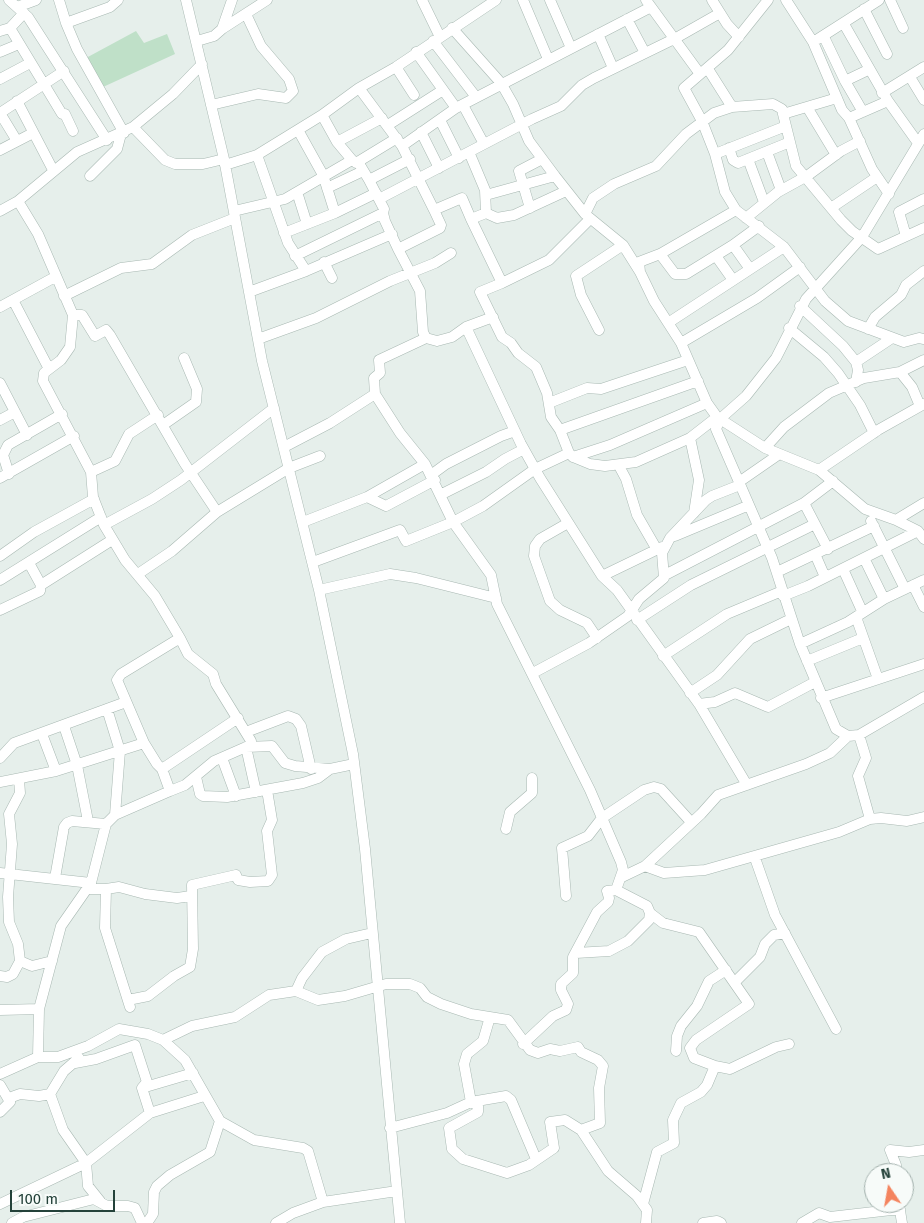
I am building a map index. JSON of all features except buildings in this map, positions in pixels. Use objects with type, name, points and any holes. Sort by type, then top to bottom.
[{"type":"street","points":[[0,1],[15,5],[36,0]]},
{"type":"street","points":[[59,0],[77,49],[126,131],[165,160],[175,164],[224,162],[257,155],[322,116],[359,88],[396,67],[490,1]]},
{"type":"street","points":[[186,0],[224,162],[258,339],[320,590],[354,764],[400,1223]]},
{"type":"street","points":[[222,29],[232,0]]},
{"type":"street","points":[[197,41],[214,36],[267,0]]},
{"type":"street","points":[[422,0],[437,39],[476,98]]},
{"type":"street","points":[[523,0],[548,59]]},
{"type":"street","points":[[550,0],[571,48]]},
{"type":"street","points":[[712,0],[739,37]]},
{"type":"street","points":[[768,0],[739,37],[704,72],[684,88],[702,121],[725,192],[736,210],[784,247],[833,310],[848,321],[904,342],[919,338],[924,339]]},
{"type":"street","points":[[786,0],[813,42],[842,110],[849,118],[877,177],[889,194]]},
{"type":"street","points":[[813,42],[824,37],[880,0]]},
{"type":"street","points":[[890,0],[903,28]]},
{"type":"street","points":[[66,23],[111,2]]},
{"type":"street","points":[[327,188],[399,142],[440,120],[459,106],[627,19],[649,3],[732,107]]},
{"type":"street","points":[[15,5],[5,29],[19,44],[62,114],[65,114],[73,131]]},
{"type":"street","points":[[15,5],[64,71],[107,140]]},
{"type":"street","points":[[864,9],[887,54]]},
{"type":"street","points":[[284,233],[419,179],[522,124],[561,106],[582,85],[676,38],[720,13]]},
{"type":"street","points":[[211,105],[258,94],[286,98],[293,91],[289,79],[276,67],[262,46],[246,14]]},
{"type":"street","points":[[627,19],[645,53]]},
{"type":"street","points":[[844,24],[868,70],[885,97],[921,138],[862,238],[800,306],[776,358],[746,396],[718,418],[690,438],[646,459],[619,466],[590,464],[571,455],[560,430],[550,417],[549,403],[536,368],[518,353],[512,343],[502,337],[480,292],[549,260],[587,216],[593,198],[614,184],[656,166],[670,150],[702,121],[714,113],[732,107],[773,104],[782,108],[796,166],[807,176],[841,220],[862,238],[881,249],[924,228]]},
{"type":"street","points":[[452,28],[501,83],[529,141],[566,191],[587,216],[623,245],[640,272],[654,301],[681,343],[707,403],[718,418],[747,438],[778,455],[819,470],[866,509],[896,520],[921,535]]},
{"type":"street","points":[[598,34],[613,68]]},
{"type":"street","points":[[824,37],[845,81],[863,112]]},
{"type":"street","points":[[0,52],[19,44]]},
{"type":"street","points":[[416,52],[443,90],[459,106],[484,144]]},
{"type":"street","points":[[0,79],[30,63]]},
{"type":"street","points":[[0,211],[18,201],[77,152],[126,131],[185,83],[202,64]]},
{"type":"street","points":[[396,67],[414,95]]},
{"type":"street","points":[[849,118],[863,112],[924,67]]},
{"type":"street","points":[[845,81],[868,70]]},
{"type":"street","points":[[17,141],[0,112],[64,71]]},
{"type":"street","points":[[910,77],[924,100]]},
{"type":"street","points":[[359,88],[385,122],[410,160],[441,225],[440,228],[398,249]]},
{"type":"street","points":[[337,142],[385,122],[443,90]]},
{"type":"street","points":[[784,114],[837,98]]},
{"type":"street","points":[[17,101],[53,170]]},
{"type":"street","points":[[807,107],[836,155]]},
{"type":"street","points":[[322,116],[337,142],[360,168],[384,209],[382,212],[398,249],[420,291],[426,338]]},
{"type":"street","points":[[440,120],[459,158]]},
{"type":"street","points":[[714,154],[786,126]]},
{"type":"street","points":[[298,130],[323,176],[335,214]]},
{"type":"street","points":[[90,176],[117,149],[126,131]]},
{"type":"street","points":[[420,132],[439,168]]},
{"type":"street","points":[[0,150],[33,133]]},
{"type":"street","points":[[751,140],[752,157],[764,202]]},
{"type":"street","points":[[746,218],[764,202],[860,141]]},
{"type":"street","points":[[728,148],[735,162],[767,152],[790,142]]},
{"type":"street","points":[[469,152],[486,195],[486,213]]},
{"type":"street","points":[[767,152],[782,190]]},
{"type":"street","points":[[257,155],[284,233],[295,256],[306,271]]},
{"type":"street","points":[[530,208],[519,171],[542,159]]},
{"type":"street","points":[[64,296],[121,268],[152,264],[192,235],[235,214],[274,203],[323,176],[410,160]]},
{"type":"street","points":[[486,195],[555,176]]},
{"type":"street","points":[[832,208],[877,177]]},
{"type":"street","points":[[470,218],[486,213],[497,218],[514,215],[566,191]]},
{"type":"street","points":[[297,192],[307,224]]},
{"type":"street","points":[[434,210],[462,198],[502,283]]},
{"type":"street","points":[[906,236],[899,212],[924,199]]},
{"type":"street","points":[[18,201],[38,234],[72,315],[70,347],[61,360],[44,372],[43,381],[74,436],[91,472],[94,499],[102,521],[112,540],[166,613],[188,654],[210,670],[246,732],[256,792]]},
{"type":"street","points":[[640,272],[639,262],[649,256],[660,254],[736,210]]},
{"type":"street","points":[[295,256],[382,212]]},
{"type":"street","points":[[660,254],[675,274],[686,274],[733,245],[759,226]]},
{"type":"street","points":[[249,292],[306,271],[392,234]]},
{"type":"street","points":[[320,244],[332,278]]},
{"type":"street","points":[[599,330],[581,295],[576,276],[623,245]]},
{"type":"street","points":[[733,245],[750,269]]},
{"type":"street","points":[[668,323],[784,247]]},
{"type":"street","points":[[258,339],[316,318],[344,302],[435,263],[451,253]]},
{"type":"street","points":[[716,256],[734,280]]},
{"type":"street","points":[[681,343],[757,298],[800,267]]},
{"type":"street","points":[[868,329],[875,318],[900,295],[906,285],[923,273]]},
{"type":"street","points":[[0,307],[55,277]]},
{"type":"street","points":[[13,300],[49,369]]},
{"type":"street","points":[[800,306],[843,346],[856,362],[858,370],[851,384]]},
{"type":"street","points":[[72,315],[82,315],[95,336],[106,330],[110,335],[190,473],[217,512]]},
{"type":"street","points":[[493,317],[466,327],[445,340],[426,338],[379,360],[380,373],[374,378],[375,394],[400,433],[425,464],[453,522],[490,575],[496,598],[602,818],[621,862],[622,877],[616,890]]},
{"type":"street","points":[[466,327],[524,449],[568,523],[602,576],[617,590],[699,704],[747,785]]},
{"type":"street","points":[[789,328],[824,357],[851,384],[874,433]]},
{"type":"street","points":[[856,362],[892,338]]},
{"type":"street","points":[[163,425],[196,402],[197,389],[184,358]]},
{"type":"street","points":[[549,403],[586,388],[601,389],[688,360]]},
{"type":"street","points":[[765,448],[784,428],[814,403],[829,394],[864,378],[900,372],[924,360]]},
{"type":"street","points":[[819,470],[874,433],[922,405],[920,391],[900,372]]},
{"type":"street","points":[[560,430],[698,381]]},
{"type":"street","points":[[0,384],[27,435]]},
{"type":"street","points":[[284,447],[307,436],[375,394]]},
{"type":"street","points":[[313,562],[400,530],[406,541],[453,522],[483,506],[535,469],[571,455],[610,445],[707,403]]},
{"type":"street","points":[[0,580],[102,521],[152,499],[190,473],[274,408]]},
{"type":"street","points":[[0,420],[15,412]]},
{"type":"street","points":[[62,414],[5,450],[5,476],[74,436]]},
{"type":"street","points":[[91,472],[115,461],[129,434],[139,425],[158,415]]},
{"type":"street","points":[[718,418],[717,434],[740,484],[747,506],[767,547],[800,644],[821,698],[836,729],[848,736],[860,735],[924,697]]},
{"type":"street","points":[[367,497],[386,506],[433,478],[446,464],[501,436],[515,431]]},
{"type":"street","points":[[690,438],[699,480],[694,514]]},
{"type":"street","points":[[440,495],[486,472],[524,449]]},
{"type":"street","points":[[663,544],[712,496],[740,484],[778,455]]},
{"type":"street","points":[[138,574],[172,551],[217,512],[289,468],[320,456]]},
{"type":"street","points":[[303,522],[367,497],[425,464]]},
{"type":"street","points":[[619,466],[626,479],[637,515],[663,544],[665,575],[662,582],[639,599],[634,616]]},
{"type":"street","points":[[665,575],[804,503],[833,481]]},
{"type":"street","points":[[0,556],[34,532],[94,499]]},
{"type":"street","points":[[804,503],[828,549]]},
{"type":"street","points":[[896,520],[924,503]]},
{"type":"street","points":[[602,576],[663,544],[747,506]]},
{"type":"street","points":[[866,509],[884,547],[909,587],[924,606]]},
{"type":"street","points":[[568,523],[540,539],[535,546],[534,556],[550,601],[554,606],[587,623],[597,638]]},
{"type":"street","points":[[533,673],[691,585],[814,524]]},
{"type":"street","points":[[777,572],[874,526]]},
{"type":"street","points":[[663,656],[727,614],[825,577],[884,547],[921,535]]},
{"type":"street","points":[[41,585],[112,540]]},
{"type":"street","points":[[815,554],[825,577]]},
{"type":"street","points":[[864,558],[884,599]]},
{"type":"street","points":[[0,609],[40,591],[41,585],[29,563]]},
{"type":"street","points":[[842,569],[859,614],[863,638],[878,678]]},
{"type":"street","points":[[320,590],[390,574],[416,578],[496,598]]},
{"type":"street","points":[[800,644],[924,580]]},
{"type":"street","points":[[690,693],[717,675],[750,639],[791,619]]},
{"type":"street","points":[[170,791],[162,768],[157,764],[144,743],[126,702],[118,676],[180,638]]},
{"type":"street","points":[[807,661],[863,638]]},
{"type":"street","points":[[821,698],[924,664]]},
{"type":"street","points":[[699,704],[706,705],[735,693],[768,707],[815,682]]},
{"type":"street","points":[[0,758],[14,743],[126,702]]},
{"type":"street","points":[[106,709],[120,751],[115,815]]},
{"type":"street","points":[[246,732],[288,716],[296,719],[301,726],[311,769]]},
{"type":"street","points":[[162,768],[238,718]]},
{"type":"street","points":[[64,726],[77,765],[88,821]]},
{"type":"street","points":[[42,734],[56,772]]},
{"type":"street","points":[[860,735],[866,758],[858,776],[870,819]]},
{"type":"street","points":[[622,877],[645,866],[715,796],[806,764],[830,753],[848,736]]},
{"type":"street","points":[[0,782],[56,772],[144,743]]},
{"type":"street","points":[[38,1057],[39,1009],[61,926],[89,886],[106,824],[115,815],[185,786],[206,766],[249,747],[272,746],[285,763],[311,769],[330,769],[354,764]]},
{"type":"street","points":[[222,758],[236,796]]},
{"type":"street","points":[[196,777],[200,794],[203,796],[236,796],[318,778],[330,769]]},
{"type":"street","points":[[506,829],[510,812],[532,793],[532,778]]},
{"type":"street","points":[[0,976],[7,977],[13,974],[20,961],[18,944],[9,922],[5,873],[12,844],[9,814],[20,793],[19,779]]},
{"type":"street","points":[[566,896],[562,848],[588,836],[602,818],[644,790],[654,787],[661,789],[691,822]]},
{"type":"street","points":[[106,889],[106,928],[129,1003],[148,996],[174,976],[190,967],[193,949],[192,885],[236,875],[238,880],[250,882],[268,880],[272,875],[267,831],[272,820],[267,790]]},
{"type":"street","points":[[645,866],[664,873],[705,870],[755,858],[839,832],[870,819],[881,818],[907,821],[924,817]]},
{"type":"street","points":[[55,878],[64,827],[72,821],[106,824]]},
{"type":"street","points":[[755,858],[766,890],[785,933],[836,1029]]},
{"type":"street","points":[[5,873],[55,878],[106,889],[119,887],[145,894],[177,898],[192,896]]},
{"type":"street","points":[[523,1044],[553,1016],[566,1010],[568,1004],[561,990],[561,984],[573,973],[572,962],[597,912],[608,902],[607,891],[616,890],[647,906],[650,913],[663,923],[698,932],[749,1004],[707,1031],[690,1048],[694,1058],[714,1066],[730,1069],[776,1047],[789,1044]]},
{"type":"street","points":[[576,953],[602,952],[616,948],[642,928],[649,920],[650,913]]},
{"type":"street","points":[[735,982],[751,968],[760,956],[765,944],[774,935],[785,933]]},
{"type":"street","points":[[296,991],[302,978],[322,952],[346,939],[372,934]]},
{"type":"street","points":[[20,961],[32,966],[52,961]]},
{"type":"street","points":[[676,1051],[677,1036],[681,1026],[697,1006],[708,981],[726,970]]},
{"type":"street","points":[[163,1040],[192,1026],[235,1017],[269,995],[296,991],[318,1000],[345,996],[377,986],[410,984],[420,988],[426,997],[441,1004],[471,1014],[508,1020],[523,1044],[530,1050],[538,1053],[550,1049],[560,1051],[578,1047],[581,1052],[603,1066],[599,1088],[600,1123],[581,1130]]},
{"type":"street","points":[[0,1010],[39,1009]]},
{"type":"street","points":[[490,1017],[483,1040],[467,1054],[464,1064],[471,1102],[478,1106],[478,1112],[449,1128],[452,1149],[464,1159],[507,1173],[529,1165],[554,1148],[550,1122],[565,1120],[581,1130],[608,1171],[629,1188],[643,1204],[647,1210],[646,1223]]},
{"type":"street","points":[[0,1074],[38,1057],[58,1057],[88,1046],[119,1030],[148,1034],[163,1040],[185,1060],[220,1121],[254,1140],[308,1150],[323,1202]]},
{"type":"street","points":[[75,1063],[96,1059],[135,1045],[147,1082],[142,1088]]},
{"type":"street","points":[[9,1098],[20,1094],[39,1096],[50,1094],[64,1071],[75,1063],[88,1046]]},
{"type":"street","points":[[643,1204],[657,1152],[674,1143],[673,1120],[681,1103],[701,1092],[707,1085],[714,1066]]},
{"type":"street","points":[[142,1088],[193,1073]]},
{"type":"street","points":[[0,1085],[9,1098],[7,1106],[0,1112]]},
{"type":"street","points":[[142,1088],[150,1112]]},
{"type":"street","points":[[50,1094],[63,1130],[86,1163],[88,1186],[97,1199],[107,1206]]},
{"type":"street","points":[[0,1204],[86,1163],[150,1112],[204,1096]]},
{"type":"street","points":[[390,1128],[446,1113],[471,1102],[500,1096],[508,1097],[536,1159]]},
{"type":"street","points":[[148,1223],[153,1214],[154,1192],[157,1186],[170,1175],[210,1152],[220,1121]]},
{"type":"street","points":[[895,1163],[890,1150],[909,1152],[924,1150]]},
{"type":"street","points":[[276,1223],[293,1213],[323,1202],[397,1191]]},
{"type":"street","points":[[12,1223],[23,1217],[94,1199],[107,1206],[128,1206],[134,1208],[142,1223]]},
{"type":"street","points":[[802,1223],[819,1213],[830,1217],[864,1212]]},
{"type":"street","points":[[703,1223],[717,1221],[721,1223]]},
{"type":"green space","points":[[136,31],[144,43],[167,34],[175,54],[103,87],[86,58]]}]
